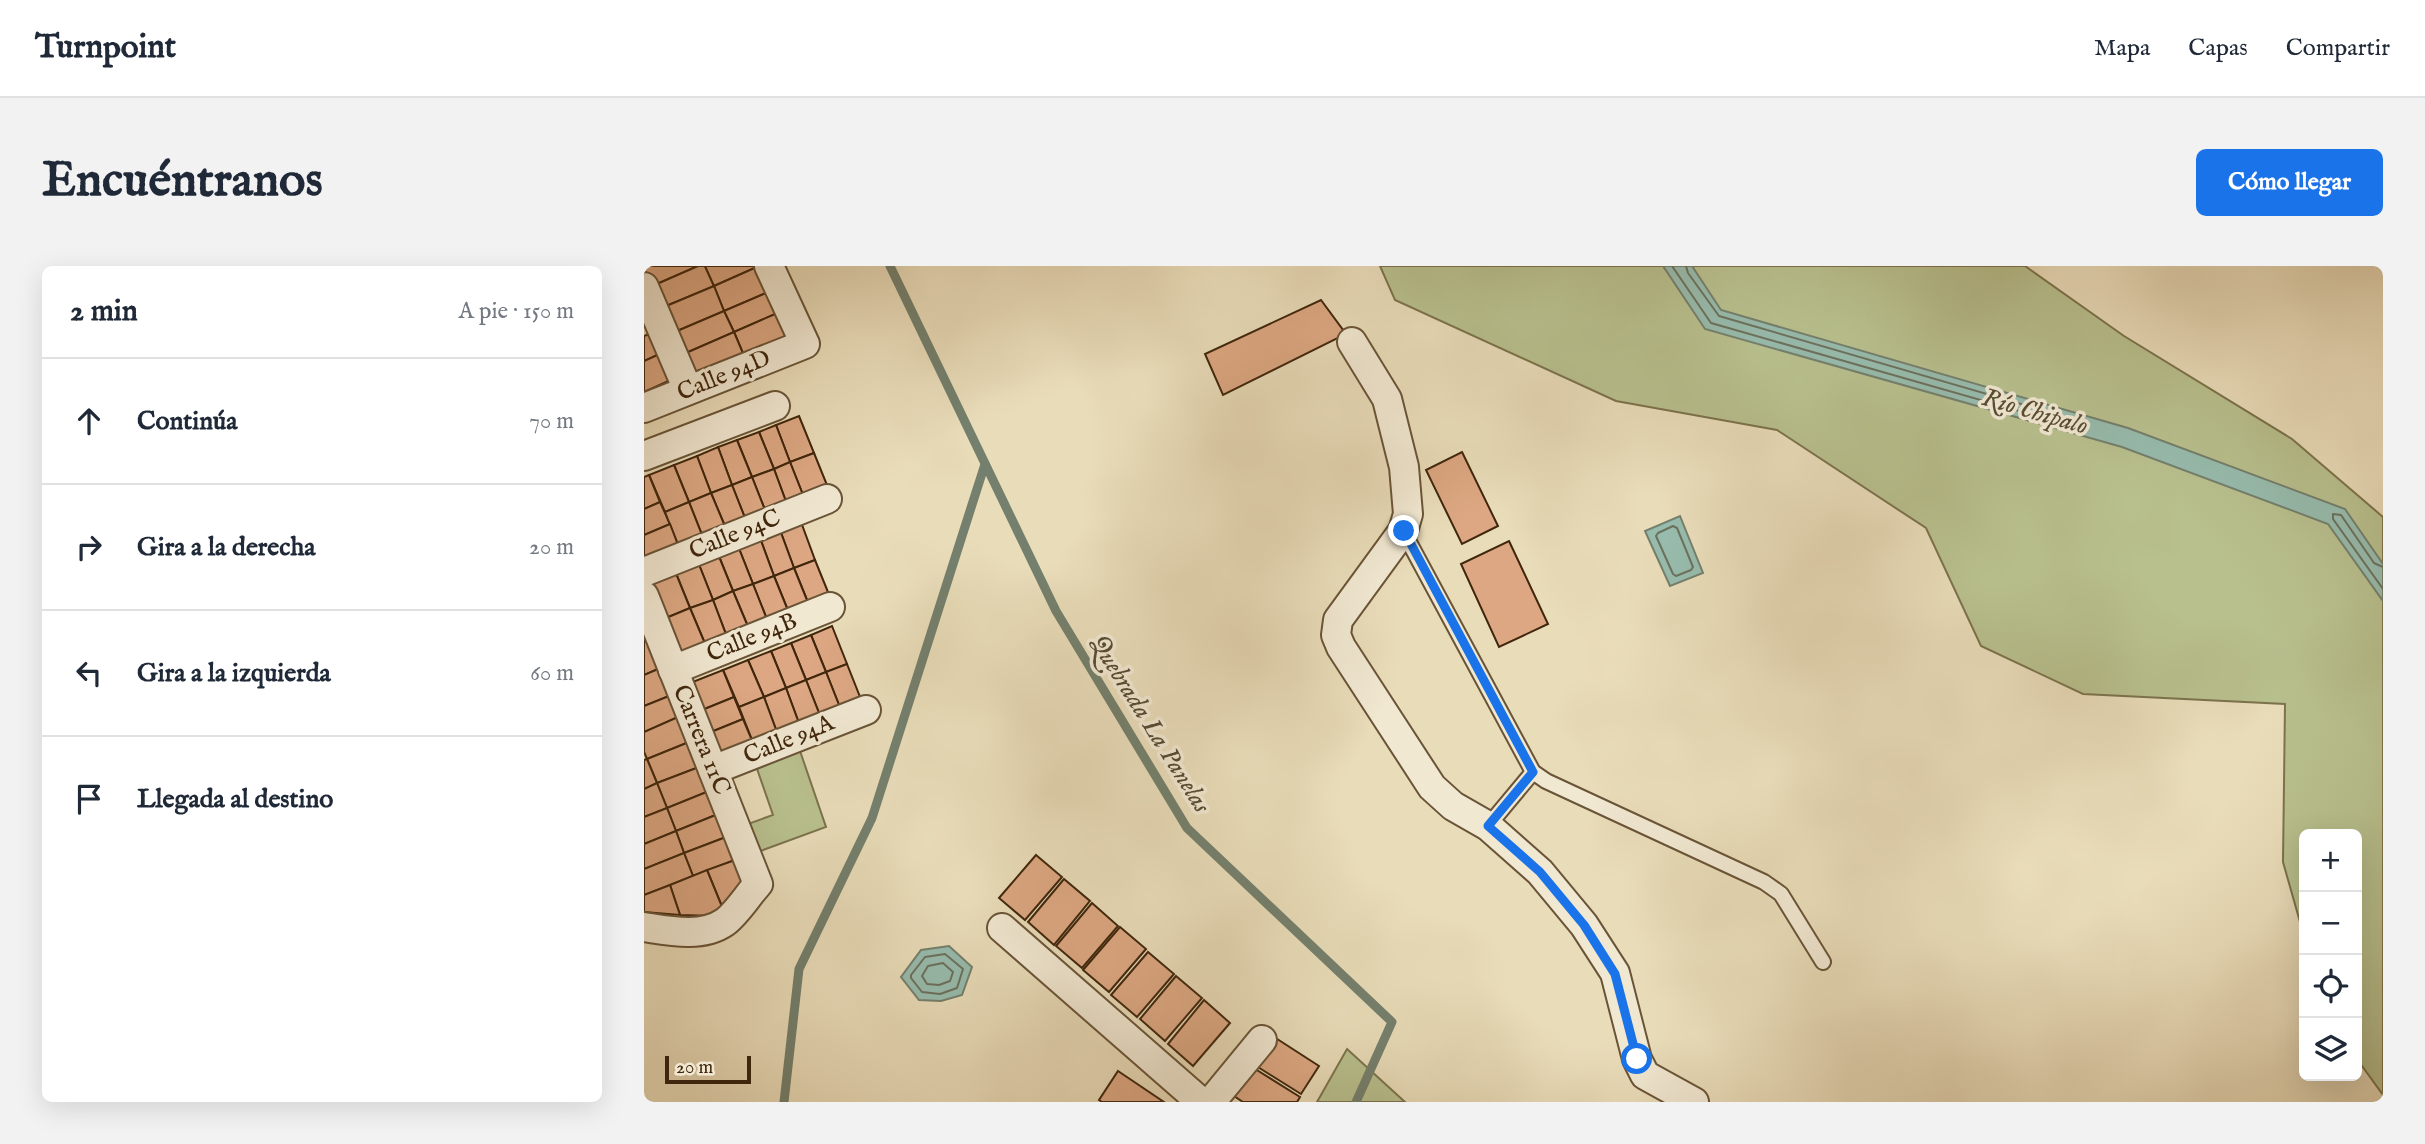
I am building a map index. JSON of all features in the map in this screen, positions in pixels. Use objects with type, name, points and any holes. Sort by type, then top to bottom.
[{"type":"street","name":"Calle 94D","points":[[644,408],[805,344],[769,266]]},
{"type":"street","points":[[644,287],[688,390]]},
{"type":"street","points":[[1352,342],[1387,399],[1404,467],[1408,514],[1404,531],[1338,620],[1336,635],[1432,787],[1452,806],[1488,826],[1540,872],[1584,925],[1615,974],[1637,1059],[1644,1075],[1694,1102]]},
{"type":"street","name":"Calle 94D","points":[[644,456],[775,406]]},
{"type":"street","name":"Calle 94C","points":[[644,572],[827,499]]},
{"type":"street","name":"Carrera 11C","points":[[644,596],[758,884],[725,922],[704,930],[681,932],[644,927]]},
{"type":"street","name":"Calle 94B","points":[[673,670],[830,607]]},
{"type":"street","name":"Calle 94A","points":[[713,770],[866,710]]},
{"type":"street","points":[[1002,928],[1201,1102]]},
{"type":"street","points":[[1212,1102],[1262,1040]]},
{"type":"lane","points":[[1404,531],[1533,772],[1558,787],[1764,882],[1781,894],[1823,962]]},
{"type":"lane","points":[[1488,826],[1533,772]]},
{"type":"green space","points":[[1380,266],[2025,266],[2124,336],[2292,439],[2383,517],[2383,1095],[2362,1066],[2362,829],[2299,829],[2299,918],[2283,862],[2285,704],[2083,694],[1981,646],[1926,528],[1777,430],[1616,401],[1395,300]]},
{"type":"green space","points":[[799,748],[826,827],[755,853],[745,825],[773,815],[755,763]]},
{"type":"green space","points":[[1347,1049],[1405,1102],[1317,1102]]},
{"type":"water","name":"Río Chipalo","points":[[1663,266],[1692,266],[1721,310],[2128,428],[2345,509],[2383,564],[2383,601],[2328,524],[2122,447],[1705,329]]},
{"type":"water","points":[[1680,516],[1703,573],[1670,586],[1645,531]]},
{"type":"water","points":[[949,946],[972,967],[962,995],[941,1001],[919,1000],[901,977],[921,950]]},
{"type":"building","points":[[644,266],[698,266],[650,287]]},
{"type":"building","points":[[698,266],[705,266],[714,286],[659,309],[650,287]]},
{"type":"building","points":[[705,266],[759,266],[714,286]]},
{"type":"building","points":[[759,266],[773,290],[724,311],[714,286]]},
{"type":"building","points":[[714,286],[724,311],[670,334],[659,309]]},
{"type":"building","points":[[773,290],[782,311],[734,332],[724,311]]},
{"type":"building","points":[[1321,300],[1346,334],[1223,395],[1205,354]]},
{"type":"building","points":[[724,311],[734,332],[679,356],[670,334]]},
{"type":"building","points":[[782,311],[793,337],[745,358],[734,332]]},
{"type":"building","points":[[654,332],[664,352],[644,361],[644,336]]},
{"type":"building","points":[[734,332],[745,358],[690,382],[679,356]]},
{"type":"building","points":[[664,352],[675,378],[644,392],[644,361]]},
{"type":"building","points":[[799,416],[814,453],[790,462],[776,425]]},
{"type":"building","points":[[776,425],[790,462],[774,469],[759,432]]},
{"type":"building","points":[[759,432],[774,469],[752,477],[737,440]]},
{"type":"building","points":[[737,440],[752,477],[732,485],[718,447]]},
{"type":"building","points":[[718,447],[732,485],[711,493],[697,456]]},
{"type":"building","points":[[1462,452],[1498,526],[1462,544],[1426,470]]},
{"type":"building","points":[[814,453],[829,490],[805,500],[790,462]]},
{"type":"building","points":[[697,456],[711,493],[689,502],[674,465]]},
{"type":"building","points":[[790,462],[805,500],[788,507],[774,469]]},
{"type":"building","points":[[674,465],[689,502],[665,512],[649,475]]},
{"type":"building","points":[[774,469],[788,507],[767,515],[752,477]]},
{"type":"building","points":[[649,475],[660,502],[644,509],[644,477]]},
{"type":"building","points":[[752,477],[767,515],[747,523],[732,485]]},
{"type":"building","points":[[732,485],[747,523],[727,531],[711,493]]},
{"type":"building","points":[[711,493],[727,531],[704,540],[689,502]]},
{"type":"building","points":[[660,502],[670,524],[644,535],[644,509]]},
{"type":"building","points":[[689,502],[704,540],[680,550],[665,512]]},
{"type":"building","points":[[801,522],[815,560],[794,568],[780,530]]},
{"type":"building","points":[[670,524],[680,550],[644,565],[644,535]]},
{"type":"building","points":[[780,530],[794,568],[774,576],[760,538]]},
{"type":"building","points":[[760,538],[774,576],[753,584],[738,546]]},
{"type":"building","points":[[1509,541],[1548,624],[1499,647],[1461,564]]},
{"type":"building","points":[[738,546],[753,584],[733,591],[718,554]]},
{"type":"building","points":[[718,554],[733,591],[713,600],[698,562]]},
{"type":"building","points":[[815,560],[830,597],[809,605],[794,568]]},
{"type":"building","points":[[698,562],[713,600],[690,608],[675,571]]},
{"type":"building","points":[[794,568],[809,605],[789,613],[774,576]]},
{"type":"building","points":[[675,571],[690,608],[666,618],[651,581]]},
{"type":"building","points":[[774,576],[789,613],[768,622],[753,584]]},
{"type":"building","points":[[753,584],[768,622],[749,629],[733,591]]},
{"type":"building","points":[[733,591],[749,629],[727,637],[713,600]]},
{"type":"building","points":[[713,600],[727,637],[706,646],[690,608]]},
{"type":"building","points":[[690,608],[706,646],[681,656],[666,618]]},
{"type":"building","points":[[832,626],[847,664],[826,672],[811,635]]},
{"type":"building","points":[[811,635],[826,672],[806,680],[791,643]]},
{"type":"building","points":[[646,640],[658,669],[644,675],[644,641]]},
{"type":"building","points":[[791,643],[806,680],[786,688],[771,651]]},
{"type":"building","points":[[771,651],[786,688],[764,697],[748,660]]},
{"type":"building","points":[[748,660],[764,697],[739,707],[723,670]]},
{"type":"building","points":[[847,664],[862,702],[841,710],[826,672]]},
{"type":"building","points":[[658,669],[669,696],[644,706],[644,675]]},
{"type":"building","points":[[723,670],[734,697],[702,710],[690,683]]},
{"type":"building","points":[[826,672],[841,710],[821,718],[806,680]]},
{"type":"building","points":[[806,680],[821,718],[800,726],[786,688]]},
{"type":"building","points":[[786,688],[800,726],[778,735],[764,697]]},
{"type":"building","points":[[669,696],[678,717],[644,732],[644,706]]},
{"type":"building","points":[[734,697],[743,719],[711,732],[702,710]]},
{"type":"building","points":[[764,697],[778,735],[754,745],[739,707]]},
{"type":"building","points":[[678,717],[689,742],[647,759],[644,752],[644,732]]},
{"type":"building","points":[[743,719],[754,745],[722,758],[711,732]]},
{"type":"building","points":[[689,742],[699,767],[657,783],[647,759]]},
{"type":"building","points":[[647,759],[657,783],[644,789],[644,760]]},
{"type":"building","points":[[699,767],[709,791],[667,808],[657,783]]},
{"type":"building","points":[[657,783],[667,808],[644,817],[644,789]]},
{"type":"building","points":[[709,791],[718,814],[676,831],[667,808]]},
{"type":"building","points":[[667,808],[676,831],[644,844],[644,817]]},
{"type":"building","points":[[718,814],[726,837],[684,853],[676,831]]},
{"type":"building","points":[[676,831],[684,853],[644,869],[644,844]]},
{"type":"building","points":[[726,837],[735,860],[693,876],[684,853]]},
{"type":"building","points":[[684,853],[693,876],[644,895],[644,869]]},
{"type":"building","points":[[1036,855],[1062,877],[1025,920],[999,898]]},
{"type":"building","points":[[735,860],[744,888],[725,914],[707,870]]},
{"type":"building","points":[[707,870],[725,914],[680,915],[670,885]]},
{"type":"building","points":[[1064,879],[1090,901],[1054,945],[1028,922]]},
{"type":"building","points":[[670,885],[680,915],[644,912],[644,895]]},
{"type":"building","points":[[1092,903],[1118,926],[1082,968],[1056,946]]},
{"type":"building","points":[[1120,927],[1146,949],[1109,992],[1083,970]]},
{"type":"building","points":[[1148,952],[1174,974],[1137,1017],[1111,995]]},
{"type":"building","points":[[1176,976],[1202,998],[1165,1041],[1140,1019]]},
{"type":"building","points":[[1204,1000],[1230,1023],[1193,1066],[1168,1044]]},
{"type":"building","points":[[1271,1035],[1319,1066],[1301,1094],[1253,1064]]},
{"type":"building","points":[[1252,1067],[1300,1097],[1297,1102],[1243,1102],[1234,1096]]},
{"type":"building","points":[[1118,1071],[1164,1102],[1099,1100]]},
{"type":"waterway","name":"Quebrada La Panelas","points":[[890,266],[1056,611],[1187,828],[1392,1022],[1356,1102]]},
{"type":"waterway","name":"Quebrada La Panelas","points":[[784,1102],[799,969],[872,818],[985,464]]},
{"type":"route","points":[[1404,531],[1533,772],[1488,826],[1540,872],[1584,925],[1615,974],[1637,1059]]}]
